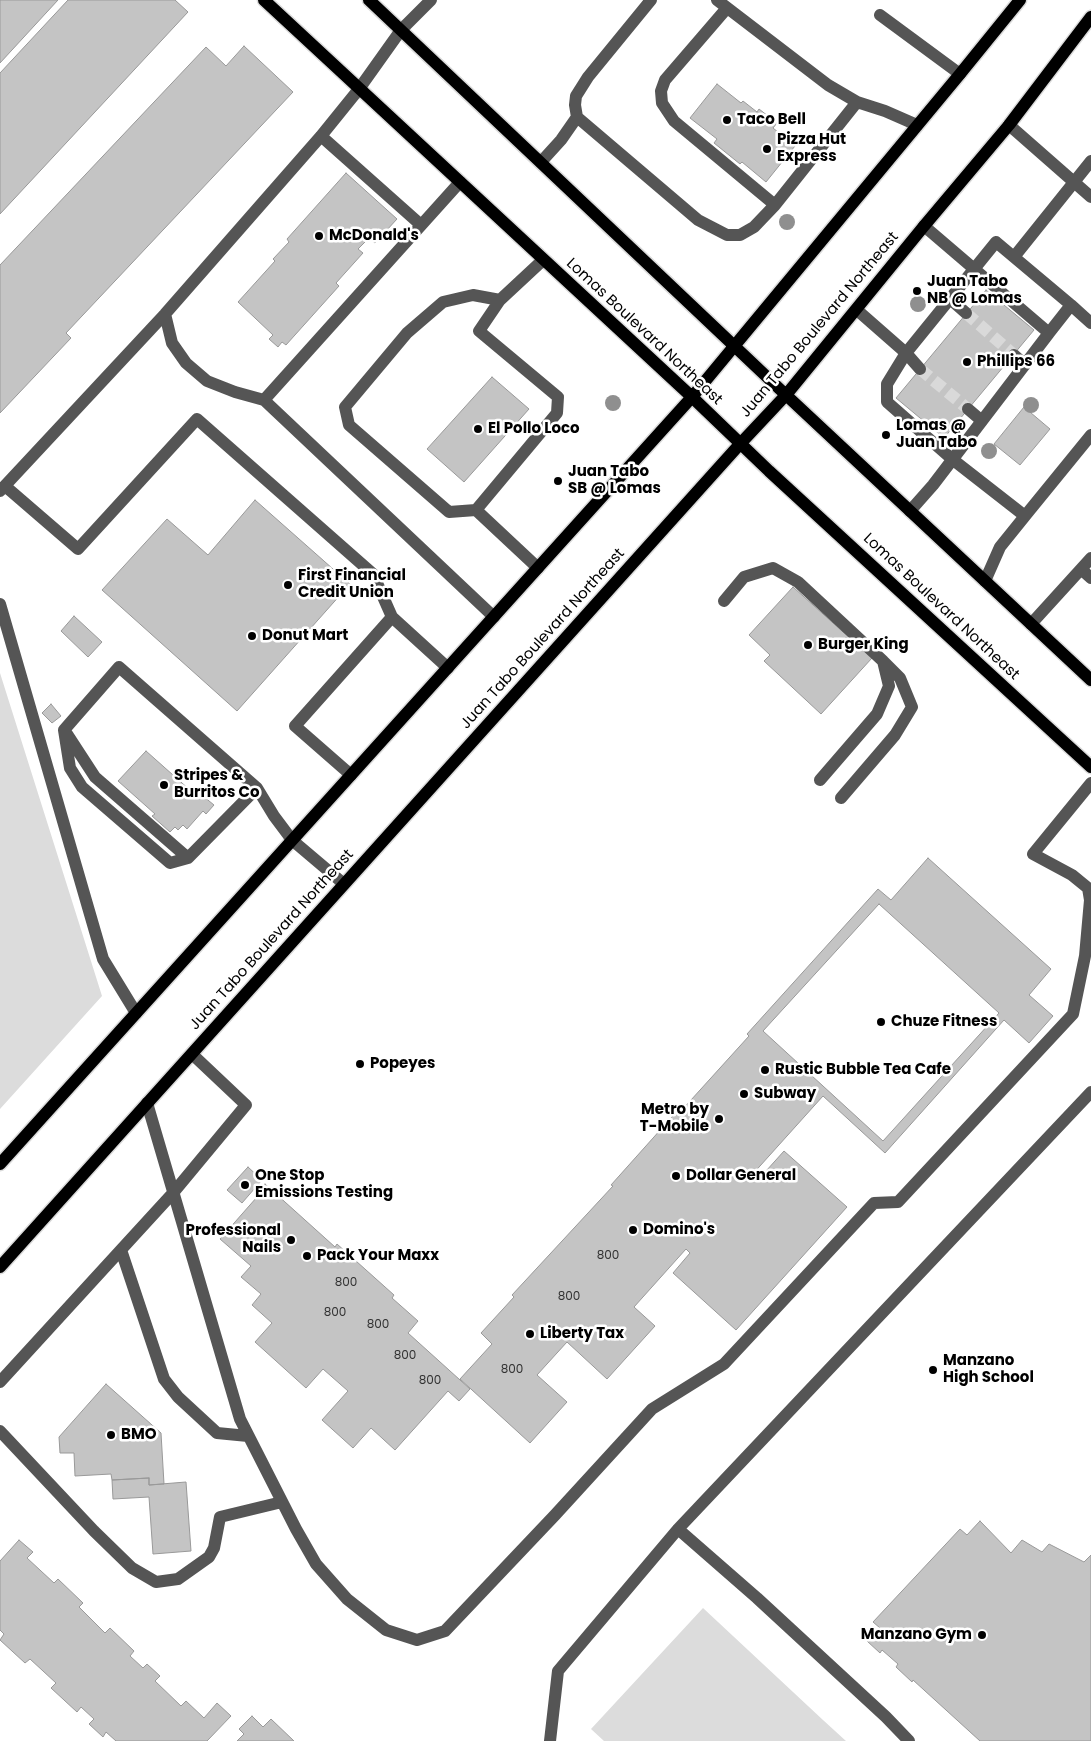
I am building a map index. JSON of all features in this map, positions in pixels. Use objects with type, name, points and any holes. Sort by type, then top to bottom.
[{"type":"main road","name":"Lomas Boulevard Northeast","points":[[264,0],[692,397],[740,444],[1091,767]]},
{"type":"main road","points":[[369,0],[542,162],[786,396],[1091,680]]},
{"type":"main road","points":[[0,1164],[692,397],[1020,0]]},
{"type":"main road","name":"Juan Tabo Boulevard Northeast","points":[[0,1268],[740,444],[786,396],[1009,125],[1091,17]]},
{"type":"lane","points":[[431,0],[401,30],[359,89],[321,136],[165,314],[2,488],[78,549],[197,419],[373,574],[392,617],[448,668]]},
{"type":"lane","points":[[651,0],[588,76],[576,96],[577,117],[698,220],[727,235],[740,235],[754,227],[775,205],[857,102]]},
{"type":"lane","points":[[717,0],[828,85],[857,102],[885,111],[917,125]]},
{"type":"lane","points":[[727,8],[665,80],[661,91],[662,102],[674,121],[775,205]]},
{"type":"lane","points":[[880,15],[960,74]]},
{"type":"lane","points":[[542,162],[562,140],[577,117]]},
{"type":"lane","points":[[1009,125],[1091,197]]},
{"type":"lane","points":[[321,136],[421,225]]},
{"type":"lane","points":[[1014,257],[1091,161]]},
{"type":"lane","points":[[264,400],[460,182]]},
{"type":"lane","points":[[924,226],[1048,333]]},
{"type":"lane","points":[[1025,516],[952,459],[887,402],[887,384],[906,353],[996,242],[1091,323]]},
{"type":"lane","points":[[500,300],[473,295],[442,302],[407,333],[345,406],[349,426],[449,512],[476,510],[557,412],[558,396],[479,331],[500,300],[543,260]]},
{"type":"lane","points":[[949,298],[966,314]]},
{"type":"lane","points":[[910,511],[1071,305]]},
{"type":"lane","points":[[857,310],[906,353],[920,369]]},
{"type":"lane","points":[[165,314],[172,343],[186,363],[207,381],[235,392],[264,400],[494,617]]},
{"type":"lane","points":[[1014,355],[1025,365]]},
{"type":"lane","points":[[968,410],[982,421]]},
{"type":"lane","points":[[985,581],[1000,547],[1091,435]]},
{"type":"lane","points":[[476,510],[538,568]]},
{"type":"lane","points":[[1032,624],[1091,558]]},
{"type":"lane","points":[[724,601],[744,577],[773,568],[798,582],[900,678],[912,707],[895,735],[840,798]]},
{"type":"lane","points":[[1082,569],[1091,578]]},
{"type":"lane","points":[[0,604],[103,959],[136,1013]]},
{"type":"lane","points":[[351,775],[295,726],[392,617]]},
{"type":"lane","points":[[820,780],[877,714],[889,686],[883,661]]},
{"type":"lane","points":[[257,788],[188,858],[170,862],[82,787],[70,768],[64,730],[119,667],[257,788],[274,816],[292,840],[344,884]]},
{"type":"lane","points":[[147,1103],[240,1419],[296,1529],[316,1564],[347,1599],[386,1630],[417,1640],[445,1631],[652,1409],[724,1364],[874,1203],[898,1202],[1073,1014],[1085,956],[1090,900],[1088,888],[1072,875],[1033,854],[1091,783]]},
{"type":"lane","points":[[0,1382],[173,1192],[246,1105],[192,1054]]},
{"type":"lane","points":[[550,1741],[558,1672],[678,1530],[1091,1092]]},
{"type":"lane","points":[[121,1250],[164,1379],[178,1397],[217,1433],[248,1436]]},
{"type":"lane","points":[[0,1431],[94,1531],[132,1568],[156,1582],[178,1579],[209,1557],[214,1548],[220,1517],[282,1502]]},
{"type":"lane","points":[[678,1530],[778,1618],[886,1717],[909,1741]]},
{"type":"shaded area","points":[[0,673],[102,996],[0,1109]]},
{"type":"shaded area","points":[[703,1608],[846,1741],[604,1741],[591,1729]]},
{"type":"building","points":[[0,0],[58,0],[0,63]]},
{"type":"building","points":[[68,0],[175,0],[188,12],[0,214],[0,73]]},
{"type":"building","points":[[244,46],[293,92],[66,333],[71,338],[0,413],[0,265],[206,47],[226,66]]},
{"type":"building","points":[[717,84],[741,103],[743,101],[757,112],[759,109],[777,123],[773,128],[795,146],[766,182],[742,162],[740,164],[714,143],[717,139],[690,118]]},
{"type":"building","points":[[346,173],[397,219],[375,243],[369,238],[358,249],[363,253],[336,283],[339,286],[286,345],[282,342],[278,347],[269,339],[273,335],[238,302],[275,261],[273,259],[289,242],[287,239]]},
{"type":"building","name":"Phillips 66","points":[[986,290],[1034,330],[944,438],[896,398]]},
{"type":"building","name":"El Pollo Loco","points":[[492,377],[529,409],[464,482],[427,449]]},
{"type":"building","points":[[1024,407],[1050,429],[1020,465],[994,444]]},
{"type":"building","points":[[255,500],[350,584],[237,711],[102,590],[167,519],[208,555]]},
{"type":"building","name":"Burger King","points":[[793,587],[872,658],[821,714],[764,661],[770,655],[749,635]]},
{"type":"building","points":[[74,616],[102,642],[88,657],[61,631]]},
{"type":"building","points":[[51,704],[61,716],[52,723],[42,713]]},
{"type":"building","points":[[146,751],[200,799],[203,796],[214,805],[206,814],[203,811],[187,829],[183,825],[178,830],[175,827],[170,832],[152,816],[155,814],[118,781]]},
{"type":"building","points":[[928,858],[1051,969],[1029,995],[1053,1016],[1029,1043],[1004,1020],[885,1153],[823,1096],[751,1176],[757,1181],[784,1151],[847,1207],[736,1330],[673,1273],[690,1253],[686,1249],[634,1307],[655,1326],[607,1379],[567,1342],[537,1375],[567,1402],[530,1443],[460,1379],[492,1344],[481,1333],[514,1297],[512,1295],[613,1186],[611,1185],[679,1109],[681,1111],[749,1036],[747,1034],[878,889],[891,900]]},
{"type":"building","name":"Chuze Fitness","points":[[879,904],[999,1013],[883,1141],[763,1031]]},
{"type":"building","name":"One Stop Emissions Testing","points":[[248,1167],[262,1180],[242,1203],[227,1190]]},
{"type":"building","points":[[265,1184],[335,1247],[337,1244],[394,1295],[392,1298],[418,1321],[408,1333],[470,1389],[459,1401],[448,1391],[395,1450],[371,1428],[353,1448],[322,1420],[348,1391],[323,1369],[306,1388],[255,1342],[272,1323],[252,1305],[261,1294],[241,1277],[251,1266],[220,1239],[257,1197],[255,1195]]},
{"type":"building","name":"BMO","points":[[106,1384],[161,1433],[164,1484],[149,1485],[149,1478],[112,1480],[111,1474],[75,1476],[74,1453],[60,1453],[59,1437]]},
{"type":"building","points":[[149,1478],[149,1485],[186,1482],[191,1551],[153,1554],[149,1497],[113,1499],[112,1480]]},
{"type":"building","name":"Manzano Gym","points":[[980,1521],[1011,1553],[1022,1540],[1042,1552],[1049,1544],[1084,1562],[1091,1555],[1091,1741],[980,1741],[896,1667],[898,1664],[882,1650],[880,1653],[867,1641],[880,1628],[873,1622],[960,1529],[967,1535]]},
{"type":"building","points":[[19,1540],[33,1552],[27,1558],[54,1583],[58,1579],[83,1603],[79,1607],[105,1633],[110,1628],[134,1651],[130,1656],[143,1668],[147,1664],[160,1676],[155,1681],[181,1706],[186,1701],[204,1718],[217,1703],[231,1716],[207,1741],[116,1741],[106,1732],[103,1737],[89,1724],[94,1719],[81,1707],[77,1712],[51,1688],[56,1683],[30,1659],[25,1663],[0,1640],[4,1634],[0,1630],[0,1561]]},
{"type":"building","points":[[252,1716],[263,1727],[271,1719],[294,1741],[237,1741],[244,1734],[239,1729]]},
{"type":"tunnel","points":[[966,313],[1014,355]]},
{"type":"tunnel","points":[[920,369],[968,409]]},
{"type":"place","name":"Taco Bell","points":[[727,120]]},
{"type":"place","name":"Pizza Hut Express","points":[[767,149]]},
{"type":"place","name":"McDonald's","points":[[319,236]]},
{"type":"place","name":"Juan Tabo NB @ Lomas","points":[[917,291]]},
{"type":"place","name":"Phillips 66","points":[[967,362]]},
{"type":"place","name":"El Pollo Loco","points":[[478,429]]},
{"type":"place","name":"Lomas @ Juan Tabo","points":[[886,435]]},
{"type":"place","name":"Juan Tabo SB @ Lomas","points":[[558,481]]},
{"type":"place","name":"First Financial Credit Union","points":[[288,585]]},
{"type":"place","name":"Donut Mart","points":[[252,636]]},
{"type":"place","name":"Burger King","points":[[808,645]]},
{"type":"place","name":"Stripes & Burritos Co","points":[[164,785]]},
{"type":"place","name":"Chuze Fitness","points":[[881,1022]]},
{"type":"place","name":"Popeyes","points":[[360,1064]]},
{"type":"place","name":"Rustic Bubble Tea Cafe","points":[[765,1070]]},
{"type":"place","name":"Subway","points":[[744,1094]]},
{"type":"place","name":"Metro by T-Mobile","points":[[719,1119]]},
{"type":"place","name":"Dollar General","points":[[676,1176]]},
{"type":"place","name":"One Stop Emissions Testing","points":[[245,1185]]},
{"type":"place","name":"Domino's","points":[[633,1230]]},
{"type":"place","name":"Professional Nails","points":[[291,1240]]},
{"type":"place","name":"Pack Your Maxx","points":[[307,1256]]},
{"type":"place","name":"Liberty Tax","points":[[530,1334]]},
{"type":"place","name":"Manzano High School","points":[[933,1370]]},
{"type":"place","name":"BMO","points":[[111,1435]]},
{"type":"place","name":"Manzano Gym","points":[[982,1635]]}]
